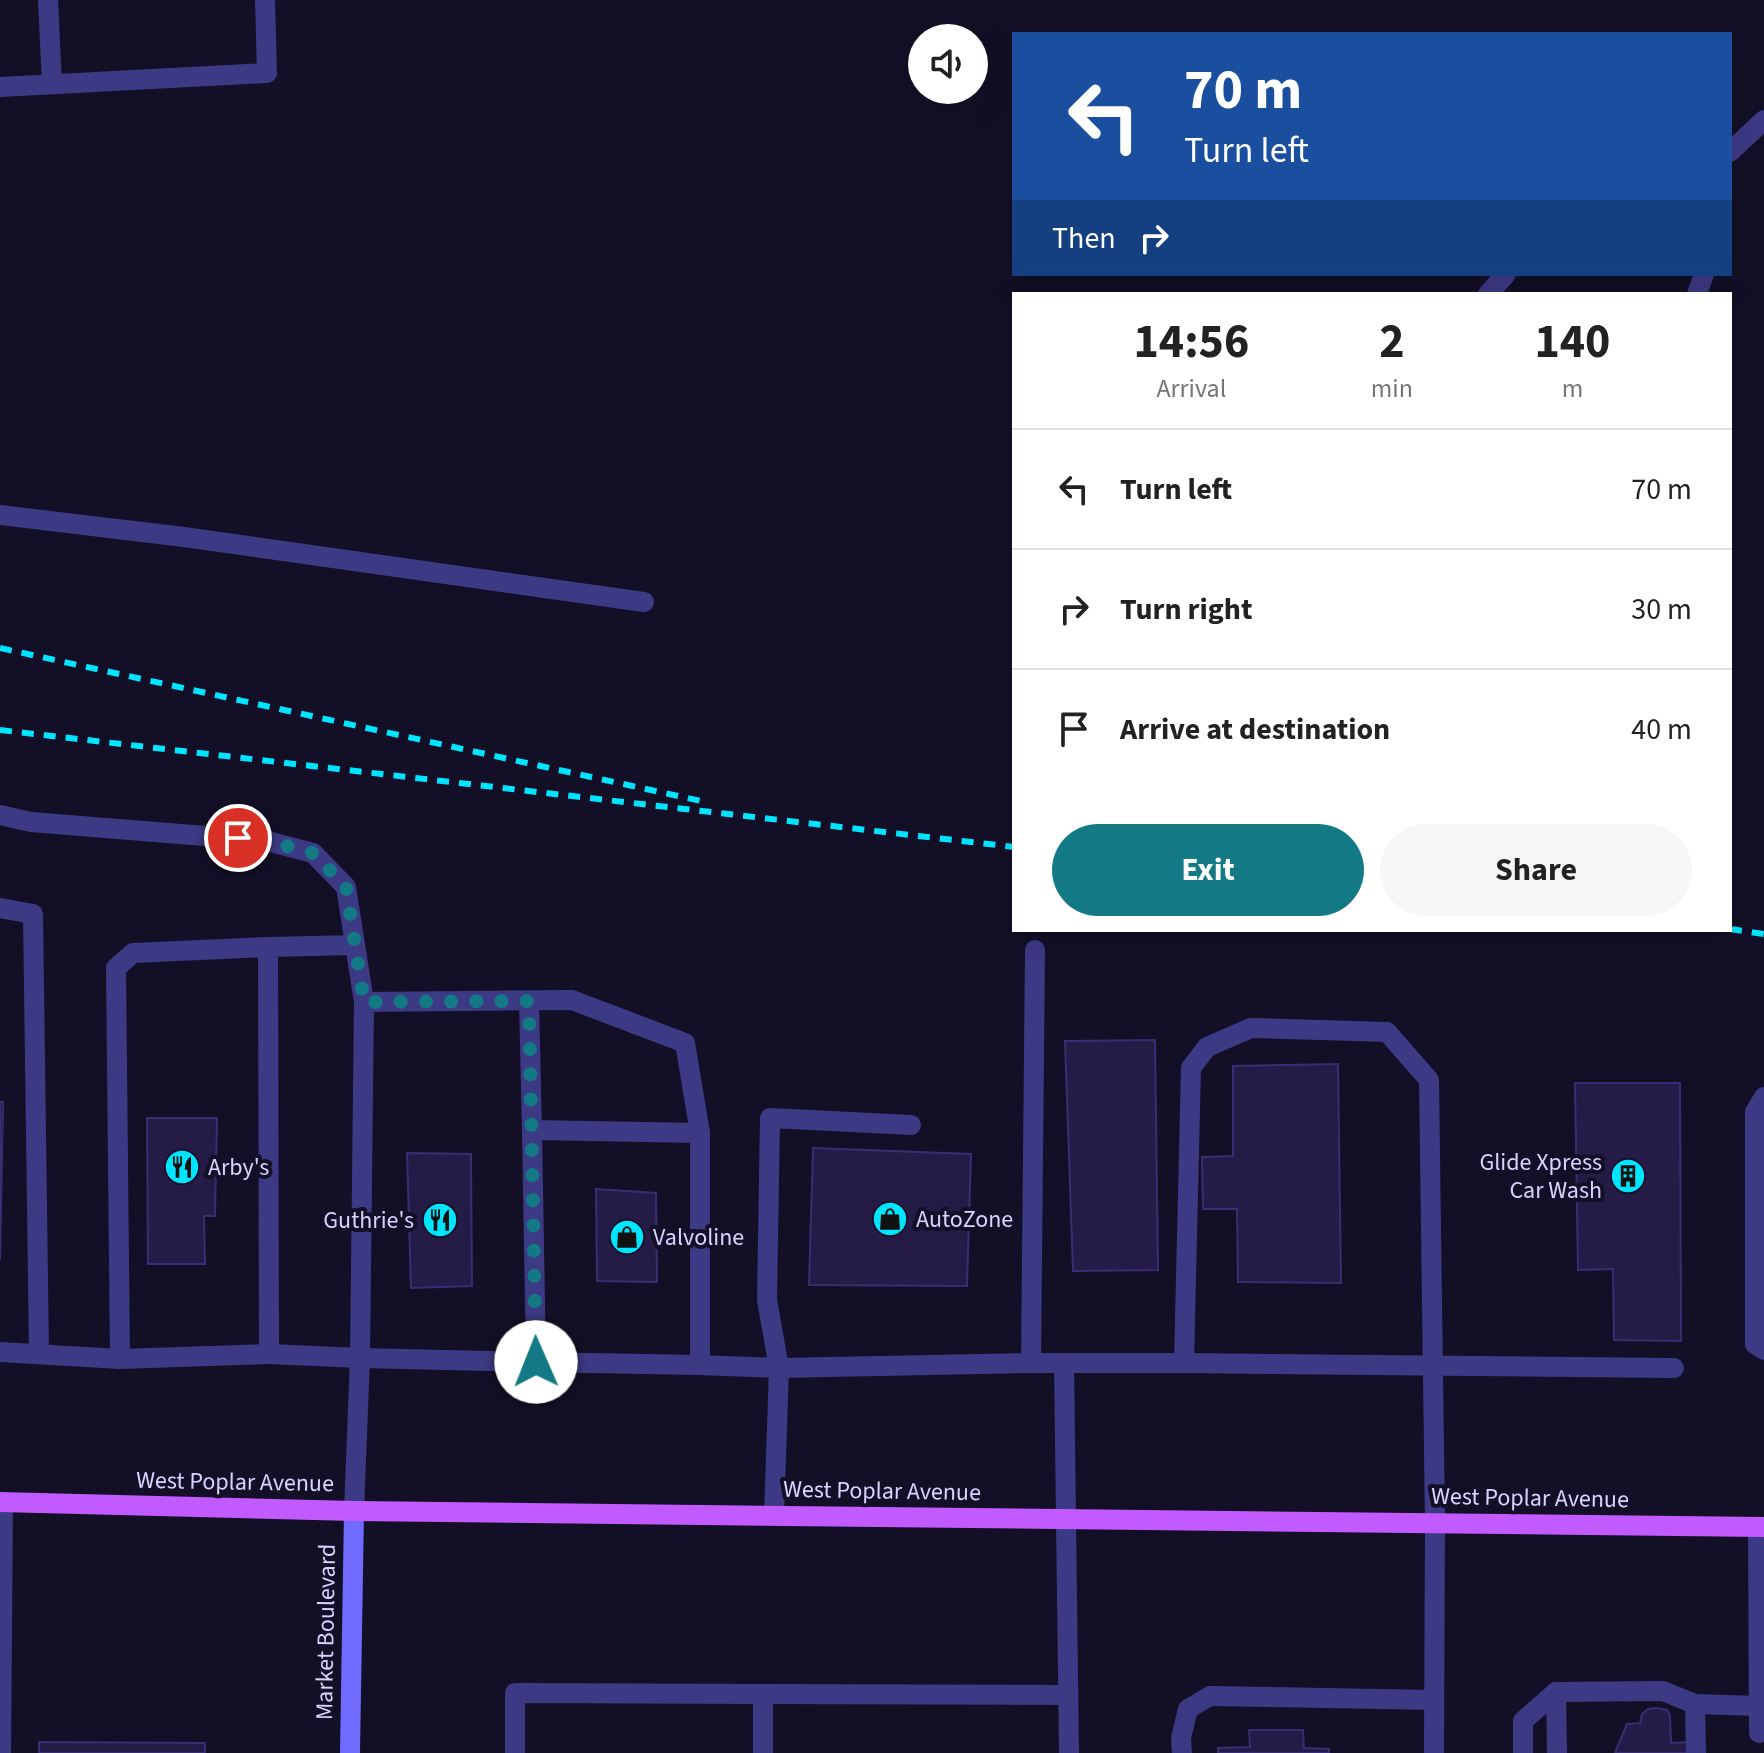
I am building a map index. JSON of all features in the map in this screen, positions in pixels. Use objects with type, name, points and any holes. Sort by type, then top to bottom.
[{"type":"main road","name":"West Poplar Avenue","points":[[1,1502],[354,1511],[1761,1527]]},
{"type":"street","name":"Market Boulevard","points":[[350,1753],[354,1511]]},
{"type":"lane","points":[[48,0],[52,84]]},
{"type":"lane","points":[[0,87],[267,73],[265,0]]},
{"type":"lane","points":[[1732,150],[1764,120]]},
{"type":"lane","points":[[1490,292],[1504,276]]},
{"type":"lane","points":[[0,515],[184,537],[644,602]]},
{"type":"lane","points":[[0,815],[31,822],[267,841],[313,853],[346,887],[364,1002],[360,1358],[354,1511]]},
{"type":"lane","points":[[0,908],[33,914],[39,1354]]},
{"type":"lane","points":[[120,1359],[116,968],[133,953],[355,945]]},
{"type":"lane","points":[[268,947],[269,1354]]},
{"type":"lane","points":[[1031,1363],[1035,950]]},
{"type":"lane","points":[[364,1002],[572,1000],[685,1043],[700,1133],[700,1365]]},
{"type":"lane","points":[[529,1001],[536,1362]]},
{"type":"lane","points":[[1184,1363],[1191,1068],[1207,1047],[1251,1028],[1387,1032],[1429,1080],[1435,1523],[1434,1753]]},
{"type":"lane","points":[[1764,1097],[1755,1112],[1755,1344],[1764,1350]]},
{"type":"lane","points":[[774,1516],[779,1368],[767,1300],[770,1118],[911,1125]]},
{"type":"lane","points":[[532,1130],[700,1133]]},
{"type":"lane","points":[[0,1352],[120,1359],[269,1354],[779,1368],[1031,1363],[1674,1368]]},
{"type":"lane","points":[[1064,1363],[1069,1753]]},
{"type":"lane","points":[[1,1502],[1,1753]]},
{"type":"lane","points":[[1759,1733],[1761,1527]]},
{"type":"lane","points":[[1523,1753],[1523,1721],[1556,1692],[1663,1691],[1695,1704],[1759,1706]]},
{"type":"lane","points":[[1556,1692],[1557,1753]]},
{"type":"lane","points":[[515,1753],[515,1693],[1068,1695]]},
{"type":"lane","points":[[763,1694],[763,1753]]},
{"type":"lane","points":[[1182,1753],[1181,1738],[1188,1709],[1210,1696],[1434,1700]]},
{"type":"lane","points":[[1695,1704],[1696,1753]]},
{"type":"building","points":[[1155,1040],[1158,1270],[1073,1271],[1065,1041]]},
{"type":"building","points":[[1338,1064],[1341,1283],[1238,1282],[1237,1209],[1203,1209],[1202,1157],[1233,1156],[1233,1066]]},
{"type":"building","name":"Glide Xpress Car Wash","points":[[1575,1083],[1680,1083],[1681,1341],[1614,1340],[1613,1269],[1578,1270]]},
{"type":"building","points":[[0,1102],[3,1102],[0,1260]]},
{"type":"building","name":"Arby's","points":[[147,1118],[217,1118],[215,1216],[204,1216],[205,1264],[148,1264]]},
{"type":"building","name":"AutoZone","points":[[813,1148],[971,1154],[967,1286],[809,1285]]},
{"type":"building","name":"Guthrie's","points":[[407,1153],[471,1154],[472,1286],[411,1288]]},
{"type":"building","name":"Valvoline","points":[[596,1189],[656,1193],[657,1282],[597,1281]]},
{"type":"building","points":[[1648,1709],[1667,1710],[1670,1716],[1671,1743],[1689,1742],[1689,1753],[1615,1753],[1627,1724],[1640,1723],[1642,1714]]},
{"type":"building","points":[[1249,1730],[1303,1730],[1304,1748],[1329,1749],[1329,1753],[1218,1753],[1218,1748],[1250,1747]]},
{"type":"building","points":[[39,1742],[205,1743],[205,1753],[39,1753]]},
{"type":"railway","points":[[0,648],[701,801]]},
{"type":"railway","points":[[0,730],[1012,847]]},
{"type":"railway","points":[[1732,929],[1764,934]]},
{"type":"place","name":"Arby's","points":[[182,1167]]},
{"type":"place","name":"Glide Xpress Car Wash","points":[[1628,1176]]},
{"type":"place","name":"AutoZone","points":[[890,1219]]},
{"type":"place","name":"Guthrie's","points":[[440,1220]]},
{"type":"place","name":"Valvoline","points":[[627,1237]]},
{"type":"route","points":[[238,838],[267,841],[313,853],[346,887],[364,1002],[529,1001],[536,1362]]}]
